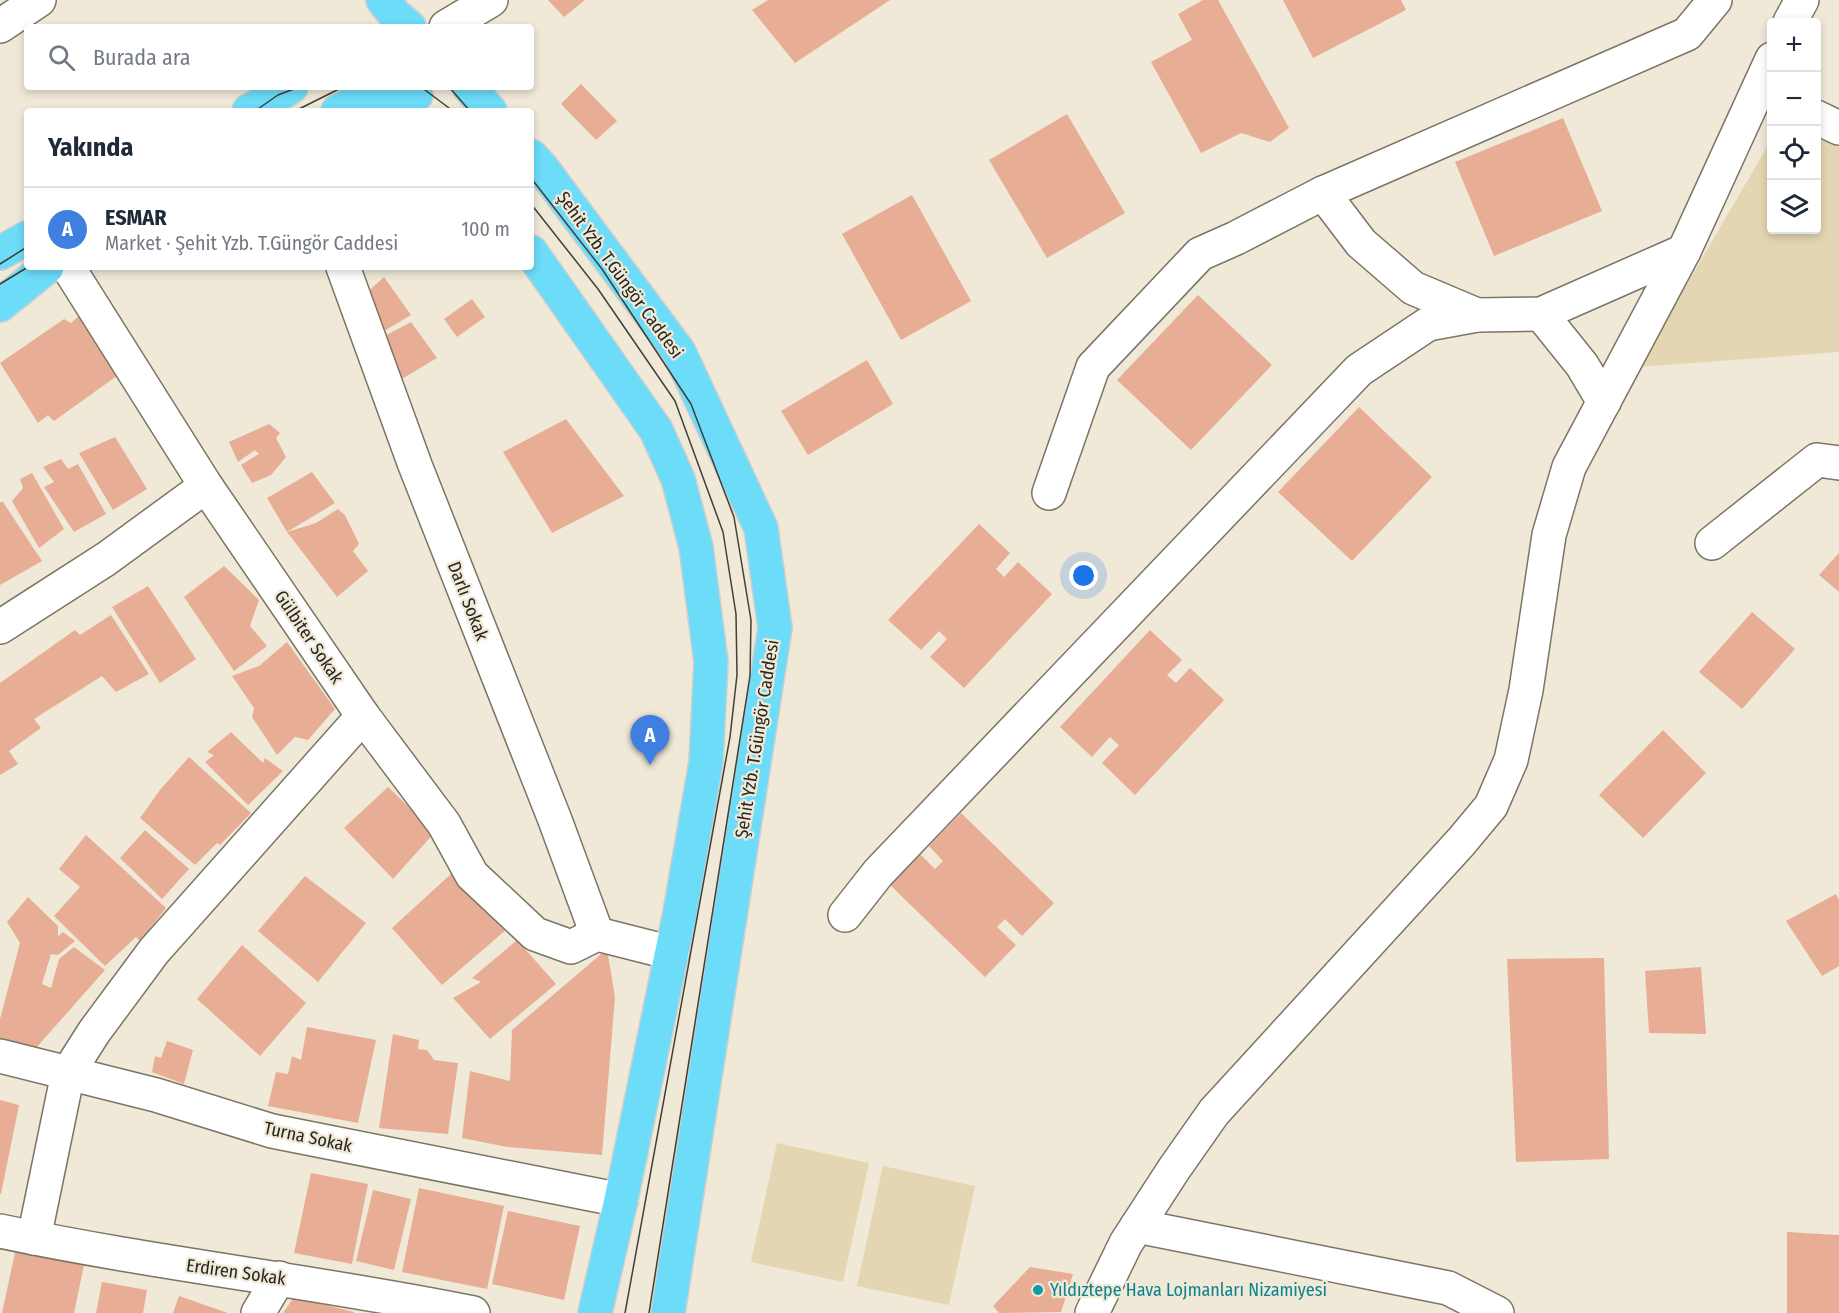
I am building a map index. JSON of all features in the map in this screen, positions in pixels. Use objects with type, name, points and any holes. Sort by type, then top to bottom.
[{"type":"main road","points":[[254,108],[286,90]]},
{"type":"main road","points":[[472,90],[487,108]]},
{"type":"main road","points":[[344,108],[378,91],[419,98]]},
{"type":"main road","name":"Şehit Yzb. T.Güngör Caddesi","points":[[534,159],[679,352],[761,528],[775,628],[668,1313]]},
{"type":"main road","points":[[0,253],[24,240]]},
{"type":"main road","points":[[534,256],[656,430],[678,479],[696,547],[711,662],[706,762],[672,953],[595,1313]]},
{"type":"main road","points":[[0,305],[43,270]]},
{"type":"street","points":[[0,26],[39,0]]},
{"type":"street","points":[[451,24],[490,0]]},
{"type":"street","points":[[1049,493],[1093,367],[1200,254],[1323,193],[1687,34],[1715,0]]},
{"type":"street","points":[[1792,18],[1802,0]]},
{"type":"street","points":[[1092,1313],[1126,1243],[1174,1168],[1214,1112],[1491,806],[1511,760],[1526,690],[1549,535],[1569,467],[1684,251],[1767,80]]},
{"type":"street","points":[[1821,119],[1839,128]]},
{"type":"street","points":[[1323,193],[1361,243],[1413,288],[1477,315]]},
{"type":"street","points":[[845,915],[878,873],[1359,370],[1428,324],[1477,315],[1542,314],[1684,251]]},
{"type":"street","name":"Gülbiter Sokak","points":[[70,270],[206,486],[363,716],[444,824],[472,875],[535,934],[571,947],[597,934]]},
{"type":"street","name":"Darlı Sokak","points":[[344,270],[415,465],[555,820],[597,934]]},
{"type":"street","points":[[1542,314],[1582,365],[1604,402]]},
{"type":"street","points":[[1712,543],[1817,460],[1839,463]]},
{"type":"street","points":[[0,627],[105,559],[206,486]]},
{"type":"street","points":[[34,1238],[68,1073],[94,1032],[154,951],[363,716]]},
{"type":"street","points":[[597,934],[672,953]]},
{"type":"street","name":"Turna Sokak","points":[[0,1056],[156,1095],[272,1131],[621,1200]]},
{"type":"street","points":[[1137,1226],[1448,1288],[1497,1313]]},
{"type":"street","name":"Erdiren Sokak","points":[[0,1231],[107,1253],[279,1278],[473,1313]]},
{"type":"street","points":[[258,1313],[279,1278]]},
{"type":"shaded area","points":[[1821,140],[1839,147],[1839,352],[1639,367],[1767,147],[1767,234],[1821,234]]},
{"type":"shaded area","points":[[777,1143],[869,1163],[843,1282],[751,1262]]},
{"type":"shaded area","points":[[883,1166],[975,1186],[949,1305],[857,1286]]},
{"type":"building","points":[[548,0],[585,0],[564,17]]},
{"type":"building","points":[[768,0],[890,0],[795,63],[752,10]]},
{"type":"building","points":[[1203,0],[1218,0],[1289,128],[1270,142],[1241,133],[1201,153],[1151,62],[1192,40],[1178,14]]},
{"type":"building","points":[[1283,0],[1401,0],[1406,10],[1313,58]]},
{"type":"building","points":[[581,84],[617,121],[596,140],[561,104]]},
{"type":"building","points":[[1067,114],[1125,213],[1047,258],[989,160]]},
{"type":"building","points":[[1563,118],[1602,211],[1494,256],[1455,162]]},
{"type":"building","points":[[912,195],[971,301],[901,340],[842,234]]},
{"type":"building","points":[[384,277],[411,315],[379,334],[362,297]]},
{"type":"building","points":[[1198,295],[1272,365],[1191,450],[1117,380]]},
{"type":"building","points":[[472,299],[485,317],[457,337],[444,319]]},
{"type":"building","points":[[80,315],[121,373],[54,421],[48,415],[38,423],[0,363],[64,319],[71,323]]},
{"type":"building","points":[[411,322],[437,358],[395,383],[377,340]]},
{"type":"building","points":[[867,360],[893,404],[808,455],[781,411]]},
{"type":"building","points":[[1359,407],[1432,477],[1352,561],[1278,492]]},
{"type":"building","points":[[566,419],[624,496],[552,533],[503,452]]},
{"type":"building","points":[[269,424],[280,433],[276,438],[286,457],[271,475],[252,483],[241,465],[259,454],[255,450],[238,462],[229,442]]},
{"type":"building","points":[[115,437],[147,489],[113,510],[79,453]]},
{"type":"building","points":[[61,459],[68,469],[78,464],[106,514],[74,532],[44,487],[54,482],[43,467]]},
{"type":"building","points":[[312,472],[335,503],[287,532],[267,498]]},
{"type":"building","points":[[32,473],[64,529],[39,548],[12,501],[23,488],[20,479]]},
{"type":"building","points":[[0,502],[3,502],[42,561],[0,585]]},
{"type":"building","points":[[338,509],[345,515],[359,544],[353,551],[368,571],[337,597],[287,532],[316,523]]},
{"type":"building","points":[[979,524],[1010,553],[996,569],[1004,577],[1018,562],[1052,594],[964,688],[930,657],[947,639],[939,631],[921,650],[888,620]]},
{"type":"building","points":[[1839,553],[1839,592],[1819,575]]},
{"type":"building","points":[[224,566],[259,600],[250,626],[267,646],[234,671],[184,597]]},
{"type":"building","points":[[148,586],[196,659],[160,683],[112,607]]},
{"type":"building","points":[[1752,612],[1795,649],[1742,709],[1699,672]]},
{"type":"building","points":[[111,615],[149,674],[116,692],[102,676],[34,719],[41,728],[9,751],[18,764],[0,775],[0,683],[75,630],[80,635]]},
{"type":"building","points":[[1150,630],[1182,660],[1167,675],[1176,683],[1190,668],[1224,700],[1135,795],[1102,763],[1119,745],[1110,737],[1092,757],[1060,727]]},
{"type":"building","points":[[287,642],[335,709],[308,740],[295,737],[277,755],[252,717],[254,708],[232,676],[259,666]]},
{"type":"building","points":[[1663,730],[1706,773],[1643,838],[1599,795]]},
{"type":"building","points":[[231,732],[263,763],[265,758],[283,771],[248,805],[205,762],[214,755],[207,752]]},
{"type":"building","points":[[189,757],[251,813],[220,845],[217,843],[195,865],[140,818],[160,790]]},
{"type":"building","points":[[388,787],[435,832],[393,879],[344,828]]},
{"type":"building","points":[[961,813],[1054,903],[1022,936],[1005,919],[997,927],[1016,945],[985,977],[890,885],[920,854],[935,869],[943,861],[929,846]]},
{"type":"building","points":[[145,830],[189,869],[162,899],[120,858]]},
{"type":"building","points":[[86,835],[166,908],[140,941],[136,937],[105,966],[54,916],[80,887],[59,869]]},
{"type":"building","points":[[452,873],[507,929],[442,985],[392,928]]},
{"type":"building","points":[[305,876],[366,923],[318,982],[258,931]]},
{"type":"building","points":[[1836,894],[1839,901],[1839,966],[1822,976],[1786,921]]},
{"type":"building","points":[[28,897],[58,926],[58,936],[63,932],[75,941],[58,955],[51,954],[42,984],[51,988],[59,959],[74,947],[105,970],[36,1048],[0,1040],[0,1019],[20,943],[7,922]]},
{"type":"building","points":[[517,940],[556,984],[490,1039],[453,998],[481,982],[472,978]]},
{"type":"building","points":[[242,945],[306,1003],[260,1056],[197,999]]},
{"type":"building","points":[[607,949],[615,997],[602,1155],[507,1147],[462,1138],[470,1071],[510,1081],[512,1030]]},
{"type":"building","points":[[1604,958],[1609,1159],[1516,1162],[1507,959]]},
{"type":"building","points":[[1701,967],[1706,1034],[1649,1033],[1645,971]]},
{"type":"building","points":[[307,1027],[376,1040],[358,1123],[268,1106],[276,1072],[288,1074],[292,1056],[301,1060]]},
{"type":"building","points":[[393,1034],[419,1040],[418,1049],[427,1050],[434,1060],[458,1063],[448,1134],[379,1128]]},
{"type":"building","points":[[167,1041],[193,1050],[184,1084],[152,1072],[155,1056],[161,1058]]},
{"type":"building","points":[[0,1100],[19,1105],[1,1194],[0,1194]]},
{"type":"building","points":[[311,1173],[368,1184],[352,1264],[294,1253]]},
{"type":"building","points":[[419,1188],[504,1206],[487,1289],[402,1272]]},
{"type":"building","points":[[373,1190],[411,1199],[394,1270],[356,1261]]},
{"type":"building","points":[[508,1211],[580,1226],[564,1300],[492,1284]]},
{"type":"building","points":[[1787,1232],[1839,1235],[1839,1313],[1787,1313]]},
{"type":"building","points":[[16,1248],[84,1265],[74,1313],[2,1313]]},
{"type":"building","name":"Yıldıztepe Hava Lojmanları Nizamiyesi","points":[[1030,1267],[1073,1274],[1061,1312],[999,1313],[993,1306]]},
{"type":"building","points":[[102,1282],[147,1290],[143,1313],[96,1313]]},
{"type":"building","points":[[179,1296],[228,1313],[173,1313]]},
{"type":"building","points":[[294,1297],[354,1312],[354,1313],[283,1313]]},
{"type":"tram line","points":[[259,108],[278,95],[291,90]]},
{"type":"tram line","points":[[301,108],[337,90]]},
{"type":"tram line","points":[[425,90],[449,108]]},
{"type":"tram line","points":[[452,90],[467,108]]},
{"type":"tram line","points":[[534,182],[602,269],[691,404],[734,517],[751,620],[750,676],[649,1313]]},
{"type":"tram line","points":[[534,208],[598,289],[675,401],[723,532],[736,614],[737,675],[730,737],[625,1313]]},
{"type":"tram line","points":[[0,264],[24,249]]},
{"type":"tram line","points":[[0,284],[24,269]]},
{"type":"place","name":"ESMAR","points":[[650,765]]},
{"type":"place","name":"Yıldıztepe Hava Lojmanları Nizamiyesi","points":[[1038,1290]]}]
